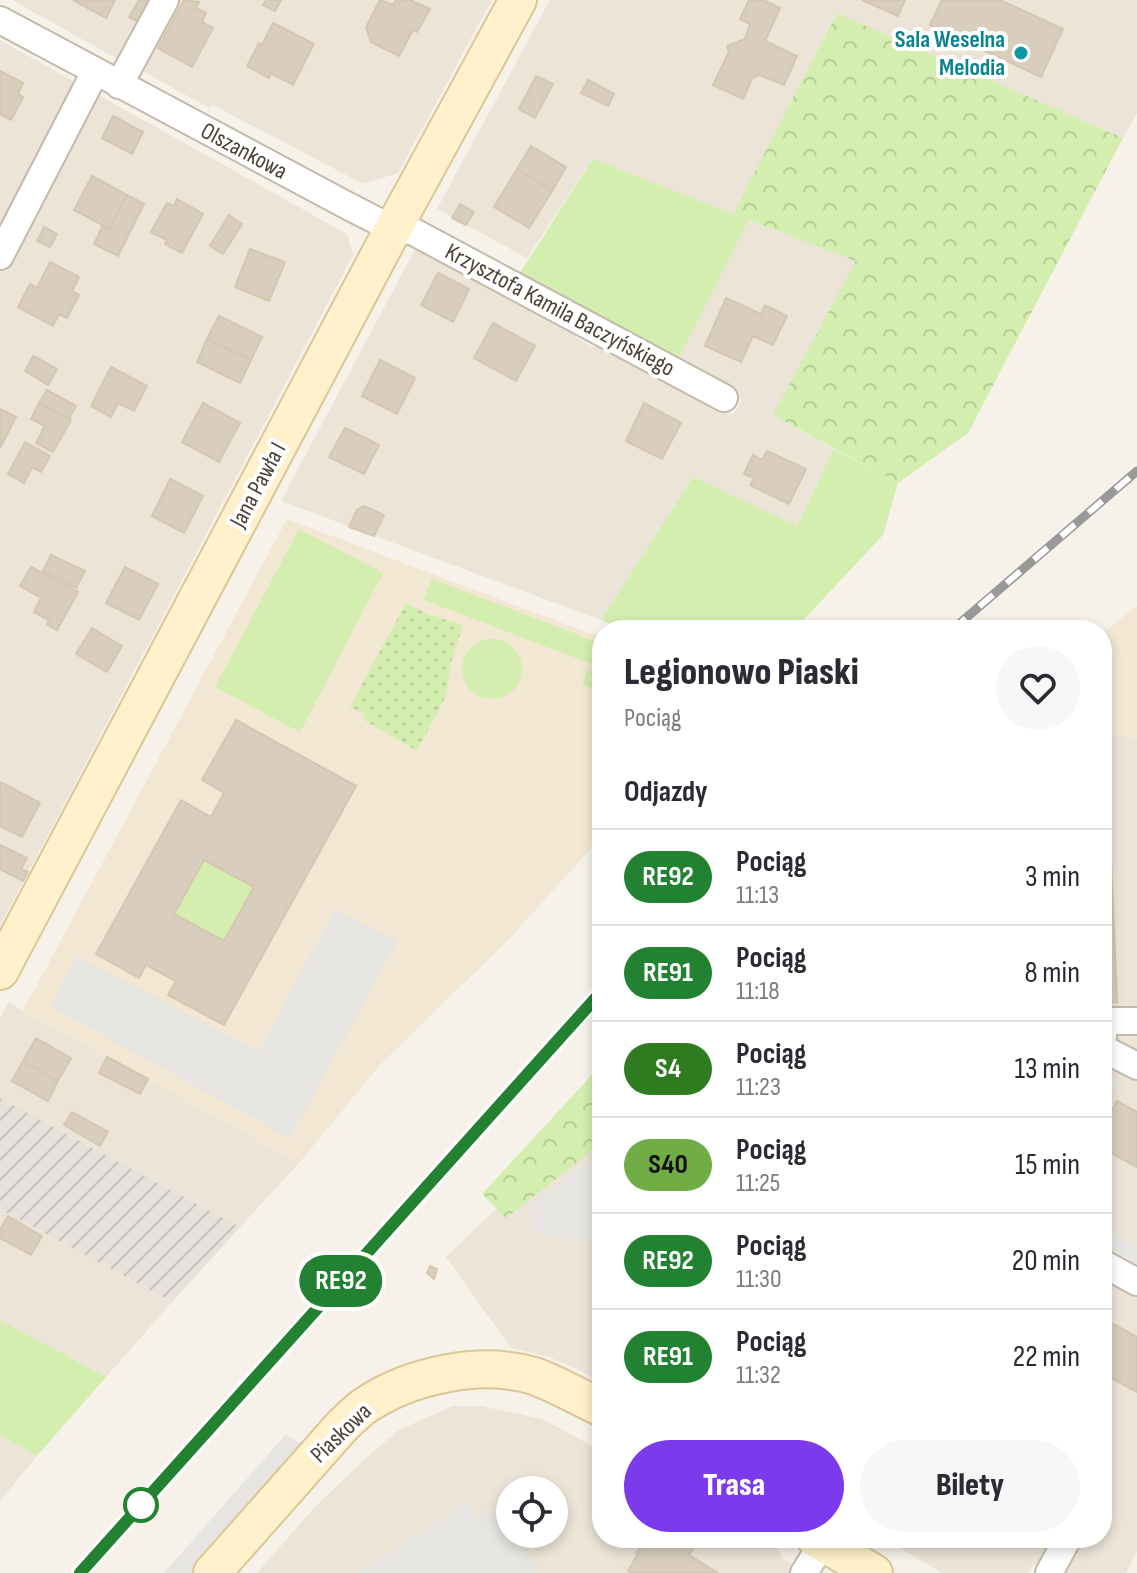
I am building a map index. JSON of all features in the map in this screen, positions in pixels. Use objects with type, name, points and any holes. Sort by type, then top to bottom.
[{"type":"street","points":[[119,85],[165,0]]},
{"type":"street","name":"Jana Pawła I","points":[[0,971],[393,229],[518,0]]},
{"type":"street","name":"Olszankowa","points":[[0,20],[393,229]]},
{"type":"street","points":[[0,256],[95,72]]},
{"type":"street","name":"Krzysztofa Kamila Baczyńskiego","points":[[393,229],[412,231],[724,398]]},
{"type":"street","points":[[1112,1021],[1137,1021]]},
{"type":"street","points":[[1112,1053],[1137,1066]]},
{"type":"street","points":[[1112,1268],[1137,1282]]},
{"type":"street","name":"Piaskowa","points":[[212,1573],[343,1425],[366,1405],[397,1389],[427,1378],[499,1370],[534,1376],[592,1403]]},
{"type":"street","points":[[804,1573],[815,1548]]},
{"type":"street","points":[[832,1548],[874,1573]]},
{"type":"street","points":[[1049,1573],[1063,1548]]},
{"type":"shaded area","points":[[12,0],[154,0],[121,61]]},
{"type":"shaded area","points":[[174,0],[492,0],[398,173],[363,184],[213,105],[209,108],[144,72],[145,55]]},
{"type":"shaded area","points":[[550,0],[1137,0],[1137,113],[1123,138],[837,13],[733,214],[593,159],[527,258],[437,209]]},
{"type":"shaded area","points":[[0,40],[347,234],[353,255],[0,926]]},
{"type":"shaded area","points":[[749,220],[857,261],[773,415],[834,449],[797,527],[693,477],[601,620],[281,501],[417,246],[574,331],[575,337],[593,347],[600,344],[733,415],[742,400],[675,365]]},
{"type":"shaded area","points":[[287,519],[592,634],[592,847],[509,939],[380,1065],[299,1163],[23,1011]]},
{"type":"shaded area","points":[[1137,606],[1137,739],[1112,734],[1112,626]]},
{"type":"shaded area","points":[[1112,734],[1137,739],[1137,1551],[1126,1573],[1048,1573],[1033,1565],[1028,1573],[942,1573],[900,1548],[1112,1548]]},
{"type":"shaded area","points":[[335,909],[398,941],[290,1138],[51,1007],[76,956],[259,1051]]},
{"type":"shaded area","points":[[9,1002],[299,1163],[240,1227],[0,1098],[0,1018]]},
{"type":"shaded area","points":[[1112,1069],[1120,1081],[1112,1091]]},
{"type":"shaded area","points":[[0,1098],[240,1227],[172,1302],[0,1209]]},
{"type":"shaded area","points":[[592,1117],[592,1378],[549,1357],[511,1348],[446,1257]]},
{"type":"shaded area","points":[[592,1159],[592,1240],[556,1238],[533,1232],[529,1206]]},
{"type":"shaded area","points":[[0,1209],[172,1302],[106,1377],[0,1320]]},
{"type":"shaded area","points":[[1112,1233],[1137,1247],[1137,1270],[1112,1256]]},
{"type":"shaded area","points":[[453,1406],[481,1406],[542,1419],[592,1446],[592,1548],[778,1548],[782,1558],[808,1573],[257,1573],[314,1508],[399,1430]]},
{"type":"shaded area","points":[[286,1434],[305,1444],[192,1573],[164,1573]]},
{"type":"shaded area","points":[[0,1435],[37,1456],[0,1501]]},
{"type":"shaded area","points":[[466,1503],[477,1518],[496,1508],[496,1548],[523,1548],[540,1573],[358,1573]]},
{"type":"green space","points":[[837,13],[1123,138],[968,433],[898,483],[773,415],[856,261],[733,214]]},
{"type":"green space","points":[[593,159],[749,220],[675,365],[516,279]]},
{"type":"green space","points":[[834,449],[898,483],[883,535],[803,620],[601,620],[693,477],[797,526]]},
{"type":"green space","points":[[299,529],[383,573],[300,732],[215,687]]},
{"type":"green space","points":[[432,579],[592,640],[592,664],[424,600]]},
{"type":"green space","points":[[406,603],[430,615],[463,625],[451,662],[446,696],[417,751],[364,720],[366,715],[350,707]]},
{"type":"green space","points":[[492,639],[513,648],[522,669],[513,690],[492,699],[471,690],[462,669],[471,648]]},
{"type":"green space","points":[[587,670],[592,672],[592,688],[582,685]]},
{"type":"green space","points":[[204,860],[254,887],[224,941],[174,914]]},
{"type":"green space","points":[[592,1075],[592,1151],[506,1218],[482,1194]]},
{"type":"green space","points":[[0,1320],[106,1377],[37,1456],[0,1435]]},
{"type":"building","points":[[73,0],[115,0],[106,18]]},
{"type":"building","points":[[139,0],[153,2],[141,23],[129,17]]},
{"type":"building","points":[[184,0],[199,2],[196,8],[206,13],[202,22],[213,28],[192,67],[158,48]]},
{"type":"building","points":[[266,0],[281,0],[275,11],[263,5]]},
{"type":"building","points":[[380,0],[393,5],[396,0],[410,0],[430,9],[417,32],[413,30],[399,56],[371,42],[366,27]]},
{"type":"building","points":[[749,0],[763,0],[780,8],[765,41],[797,56],[784,85],[759,75],[752,78],[743,99],[713,85],[729,52],[727,46],[745,39],[750,24],[740,19]]},
{"type":"building","points":[[862,0],[905,0],[898,16]]},
{"type":"building","name":"Sala Weselna Melodia","points":[[942,0],[1000,0],[1063,29],[1041,77],[930,25]]},
{"type":"building","points":[[273,23],[314,44],[293,85],[271,73],[269,78],[247,66]]},
{"type":"building","points":[[0,71],[23,83],[18,94],[23,97],[11,120],[0,114]]},
{"type":"building","points":[[536,76],[553,84],[535,118],[519,109]]},
{"type":"building","points":[[588,80],[614,94],[608,106],[581,93]]},
{"type":"building","points":[[113,116],[143,132],[132,154],[102,138]]},
{"type":"building","points":[[531,146],[566,167],[552,191],[517,169]]},
{"type":"building","points":[[517,169],[552,191],[529,228],[494,207]]},
{"type":"building","points":[[92,176],[127,195],[110,229],[74,210]]},
{"type":"building","points":[[127,195],[144,204],[118,256],[94,244],[103,225],[110,229]]},
{"type":"building","points":[[177,199],[203,214],[182,253],[151,232],[167,203],[174,206]]},
{"type":"building","points":[[460,204],[474,212],[466,225],[452,218]]},
{"type":"building","points":[[229,215],[242,224],[223,254],[210,246]]},
{"type":"building","points":[[44,227],[57,234],[50,247],[37,241]]},
{"type":"building","points":[[250,249],[285,262],[269,301],[235,287]]},
{"type":"building","points":[[50,262],[79,277],[72,291],[79,295],[67,318],[59,314],[53,326],[18,307],[30,284],[37,288]]},
{"type":"building","points":[[438,273],[469,289],[453,322],[421,305]]},
{"type":"building","points":[[726,298],[761,314],[765,305],[787,316],[773,345],[753,336],[741,362],[705,346]]},
{"type":"building","points":[[219,316],[262,337],[251,360],[207,339]]},
{"type":"building","points":[[493,323],[535,346],[516,381],[474,358]]},
{"type":"building","points":[[207,339],[251,360],[240,383],[197,362]]},
{"type":"building","points":[[33,356],[57,369],[48,385],[25,371]]},
{"type":"building","points":[[380,360],[415,378],[397,414],[362,396]]},
{"type":"building","points":[[111,367],[147,386],[134,411],[118,403],[111,417],[91,406]]},
{"type":"building","points":[[47,390],[76,406],[69,419],[39,403]]},
{"type":"building","points":[[39,403],[71,420],[53,452],[36,443],[45,426],[31,419]]},
{"type":"building","points":[[203,403],[240,423],[219,462],[182,442]]},
{"type":"building","points":[[644,403],[681,423],[662,459],[626,441]]},
{"type":"building","points":[[0,409],[16,417],[0,448]]},
{"type":"building","points":[[345,428],[379,445],[364,474],[329,457]]},
{"type":"building","points":[[25,442],[50,456],[41,472],[32,467],[24,483],[8,474]]},
{"type":"building","points":[[767,451],[806,469],[789,504],[750,485],[754,478],[744,474],[753,455],[762,460]]},
{"type":"building","points":[[170,479],[203,496],[184,533],[152,516]]},
{"type":"building","points":[[364,506],[384,515],[374,536],[349,527],[357,510]]},
{"type":"building","points":[[51,555],[85,571],[76,588],[43,571]]},
{"type":"building","points":[[31,567],[78,592],[57,630],[47,624],[49,620],[34,612],[41,598],[20,586]]},
{"type":"building","points":[[125,567],[158,584],[139,620],[106,603]]},
{"type":"building","points":[[92,628],[122,646],[107,672],[76,654]]},
{"type":"building","points":[[236,720],[356,786],[224,1025],[168,995],[176,981],[146,965],[139,978],[96,954],[181,800],[211,817],[224,793],[202,780]],"holes":[[[204,860],[254,887],[224,941],[174,914]]]},
{"type":"building","points":[[0,782],[40,803],[22,837],[0,826]]},
{"type":"building","points":[[0,845],[27,858],[21,869],[28,872],[23,881],[0,869]]},
{"type":"building","points":[[1112,884],[1117,1002],[1112,1002]]},
{"type":"building","points":[[36,1038],[71,1058],[58,1081],[23,1061]]},
{"type":"building","points":[[107,1057],[148,1079],[140,1094],[99,1073]]},
{"type":"building","points":[[23,1061],[58,1081],[48,1101],[12,1081]]},
{"type":"building","points":[[1117,1101],[1137,1112],[1137,1167],[1112,1153],[1112,1110]]},
{"type":"building","points":[[72,1112],[108,1132],[100,1146],[64,1125]]},
{"type":"building","points":[[8,1216],[42,1236],[31,1255],[0,1238],[0,1230]]},
{"type":"building","points":[[430,1266],[437,1269],[434,1279],[427,1273]]},
{"type":"building","points":[[1112,1323],[1137,1337],[1137,1392],[1112,1378]]},
{"type":"building","points":[[640,1548],[694,1548],[689,1555],[718,1573],[631,1573],[628,1571]]},
{"type":"railway","points":[[964,620],[1137,471]]},
{"type":"railway","points":[[80,1573],[592,1002]]},
{"type":"train","name":"RE92","points":[[80,1573],[592,1002]]},
{"type":"place","name":"Sala Weselna Melodia","points":[[1021,53]]}]
